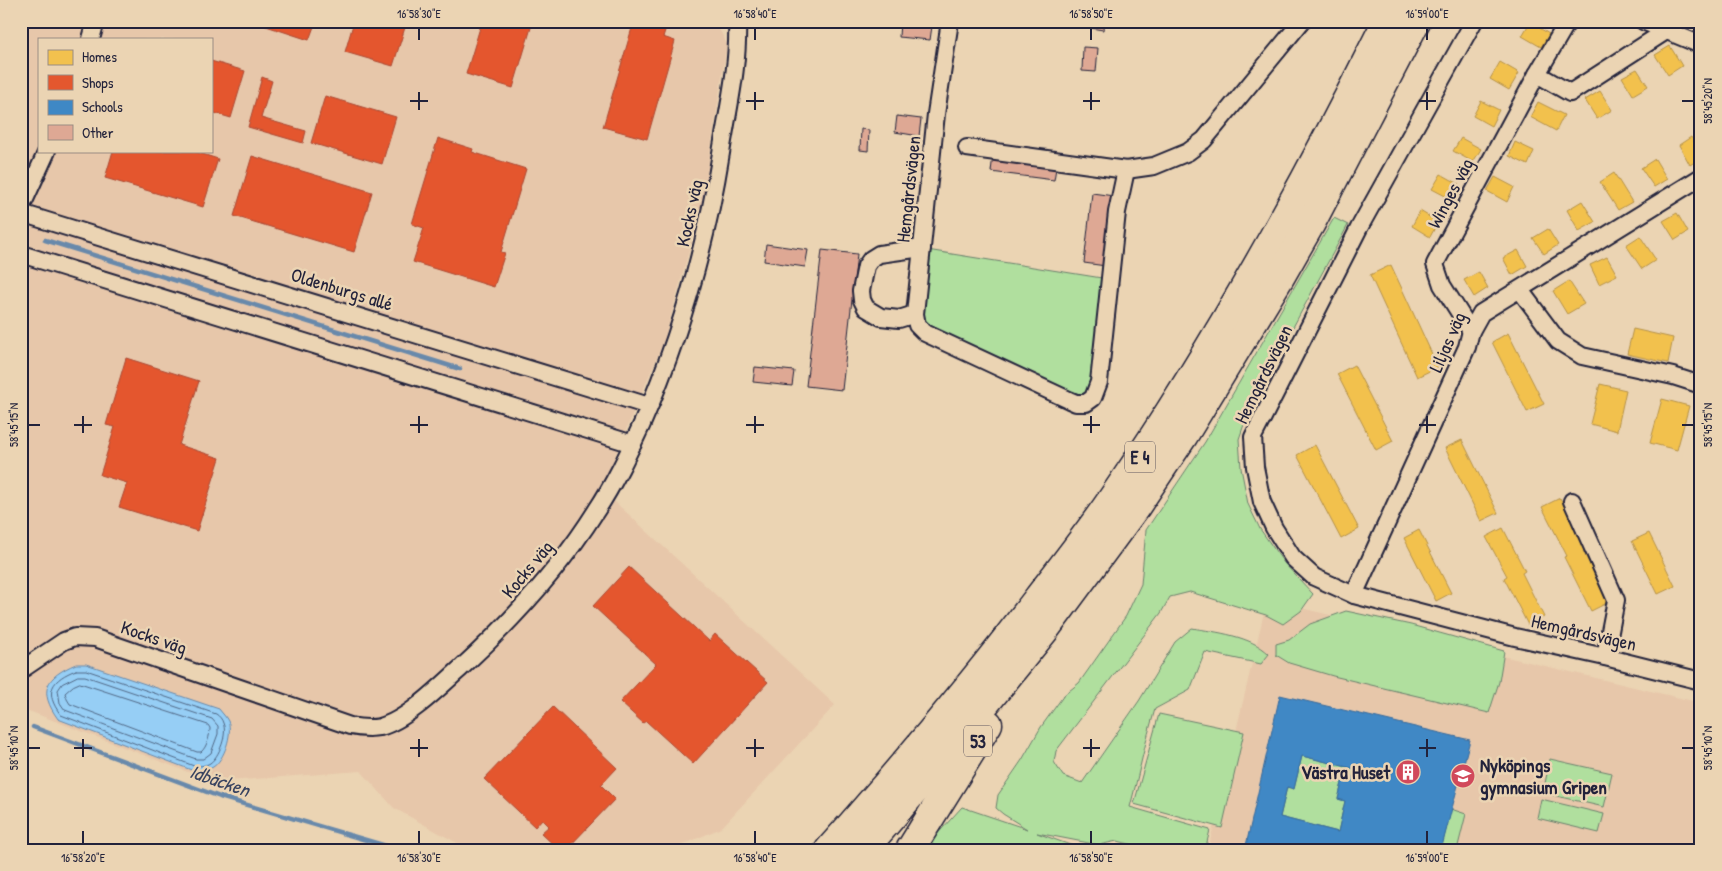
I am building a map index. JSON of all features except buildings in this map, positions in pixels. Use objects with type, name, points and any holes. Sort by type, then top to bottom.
[{"type":"highway","name":"E 4","points":[[829,850],[903,766],[986,666],[1079,545],[1162,425],[1224,324],[1355,87],[1388,21]]},
{"type":"highway","name":"E 4","points":[[863,850],[922,782],[1044,631],[1124,522],[1184,435],[1311,223],[1416,21]]},
{"type":"highway","name":"53","points":[[910,850],[1044,631]]},
{"type":"street","points":[[91,38],[96,21]]},
{"type":"street","name":"Kocks väg","points":[[21,670],[64,641],[83,636],[95,638],[363,729],[379,727],[402,717],[443,684],[493,638],[526,604],[552,572],[589,522],[633,444],[674,343],[692,288],[718,173],[738,49],[737,21]]},
{"type":"street","name":"Hemgårdsvägen","points":[[915,314],[936,114],[950,21]]},
{"type":"street","points":[[967,148],[1126,170],[1154,166],[1188,152],[1204,140],[1302,21]]},
{"type":"street","name":"Hemgårdsvägen","points":[[1474,21],[1359,228],[1253,437],[1262,502],[1274,528],[1293,558],[1314,577],[1354,595],[1701,681]]},
{"type":"street","name":"Winges väg","points":[[1471,331],[1442,285],[1434,264],[1537,74],[1568,21]]},
{"type":"street","points":[[1643,21],[1701,45]]},
{"type":"street","points":[[1537,74],[1570,93],[1666,31]]},
{"type":"street","points":[[21,208],[47,152]]},
{"type":"street","points":[[922,248],[879,254],[871,259],[866,266],[860,291],[866,308],[881,317],[899,319],[915,314],[917,325],[925,333],[1069,400],[1086,404],[1093,398],[1099,382],[1117,212],[1126,170]]},
{"type":"street","name":"Liljas väg","points":[[1354,595],[1468,347],[1471,331],[1482,313],[1701,177]]},
{"type":"street","name":"Oldenburgs allé","points":[[21,213],[649,406]]},
{"type":"street","points":[[21,254],[633,444]]},
{"type":"street","points":[[1520,290],[1558,341],[1582,356],[1701,384]]},
{"type":"street","points":[[1572,502],[1616,600],[1605,657]]},
{"type":"shaded area","points":[[21,21],[715,21],[727,44],[703,201],[664,341],[601,489],[835,705],[721,828],[671,850],[470,850],[394,808],[361,771],[214,782],[21,708]]},
{"type":"shaded area","name":"Nyköpings gymnasium Gripen","points":[[1267,600],[1701,703],[1701,850],[1208,850]]},
{"type":"green space","points":[[1334,218],[1348,225],[1250,407],[1239,439],[1241,468],[1248,504],[1260,529],[1284,563],[1313,594],[1301,611],[1283,624],[1266,615],[1190,592],[1170,597],[1161,613],[1056,751],[1054,762],[1063,776],[1082,783],[1139,701],[1175,642],[1192,628],[1233,636],[1262,648],[1269,654],[1261,664],[1205,652],[1190,690],[1155,709],[1151,721],[1130,807],[1210,830],[1205,850],[1156,850],[1117,841],[1099,845],[1037,833],[1084,850],[926,850],[931,841],[962,807],[1027,829],[996,808],[998,795],[1022,760],[1041,727],[1064,695],[1079,683],[1126,616],[1141,584],[1146,530],[1205,442]]},
{"type":"green space","points":[[927,250],[1108,279],[1097,380],[1082,401],[928,330],[919,312]]},
{"type":"green space","points":[[1346,611],[1411,625],[1504,651],[1499,682],[1489,713],[1333,676],[1289,663],[1276,655],[1276,644],[1289,640],[1310,624]]},
{"type":"green space","points":[[1159,714],[1244,732],[1222,828],[1134,804]]},
{"type":"green space","points":[[1302,756],[1355,769],[1353,777],[1344,775],[1338,799],[1345,801],[1338,832],[1280,817],[1287,787],[1294,789]]},
{"type":"green space","points":[[1550,759],[1612,773],[1604,807],[1543,793]]},
{"type":"green space","points":[[1541,799],[1604,814],[1599,833],[1537,818]]},
{"type":"green space","points":[[1451,809],[1466,814],[1457,850],[1441,850]]},
{"type":"water","points":[[76,664],[86,664],[219,709],[229,726],[228,739],[221,759],[213,767],[194,771],[58,719],[48,700],[48,686],[57,674]]},
{"type":"waterway","points":[[45,240],[460,369]]},
{"type":"waterway","name":"Idbäcken","points":[[33,727],[220,797],[400,850]]},
{"type":"place","name":"Västra Huset","points":[[1408,772]]},
{"type":"place","name":"Nyköpings gymnasium Gripen","points":[[1463,776]]}]
